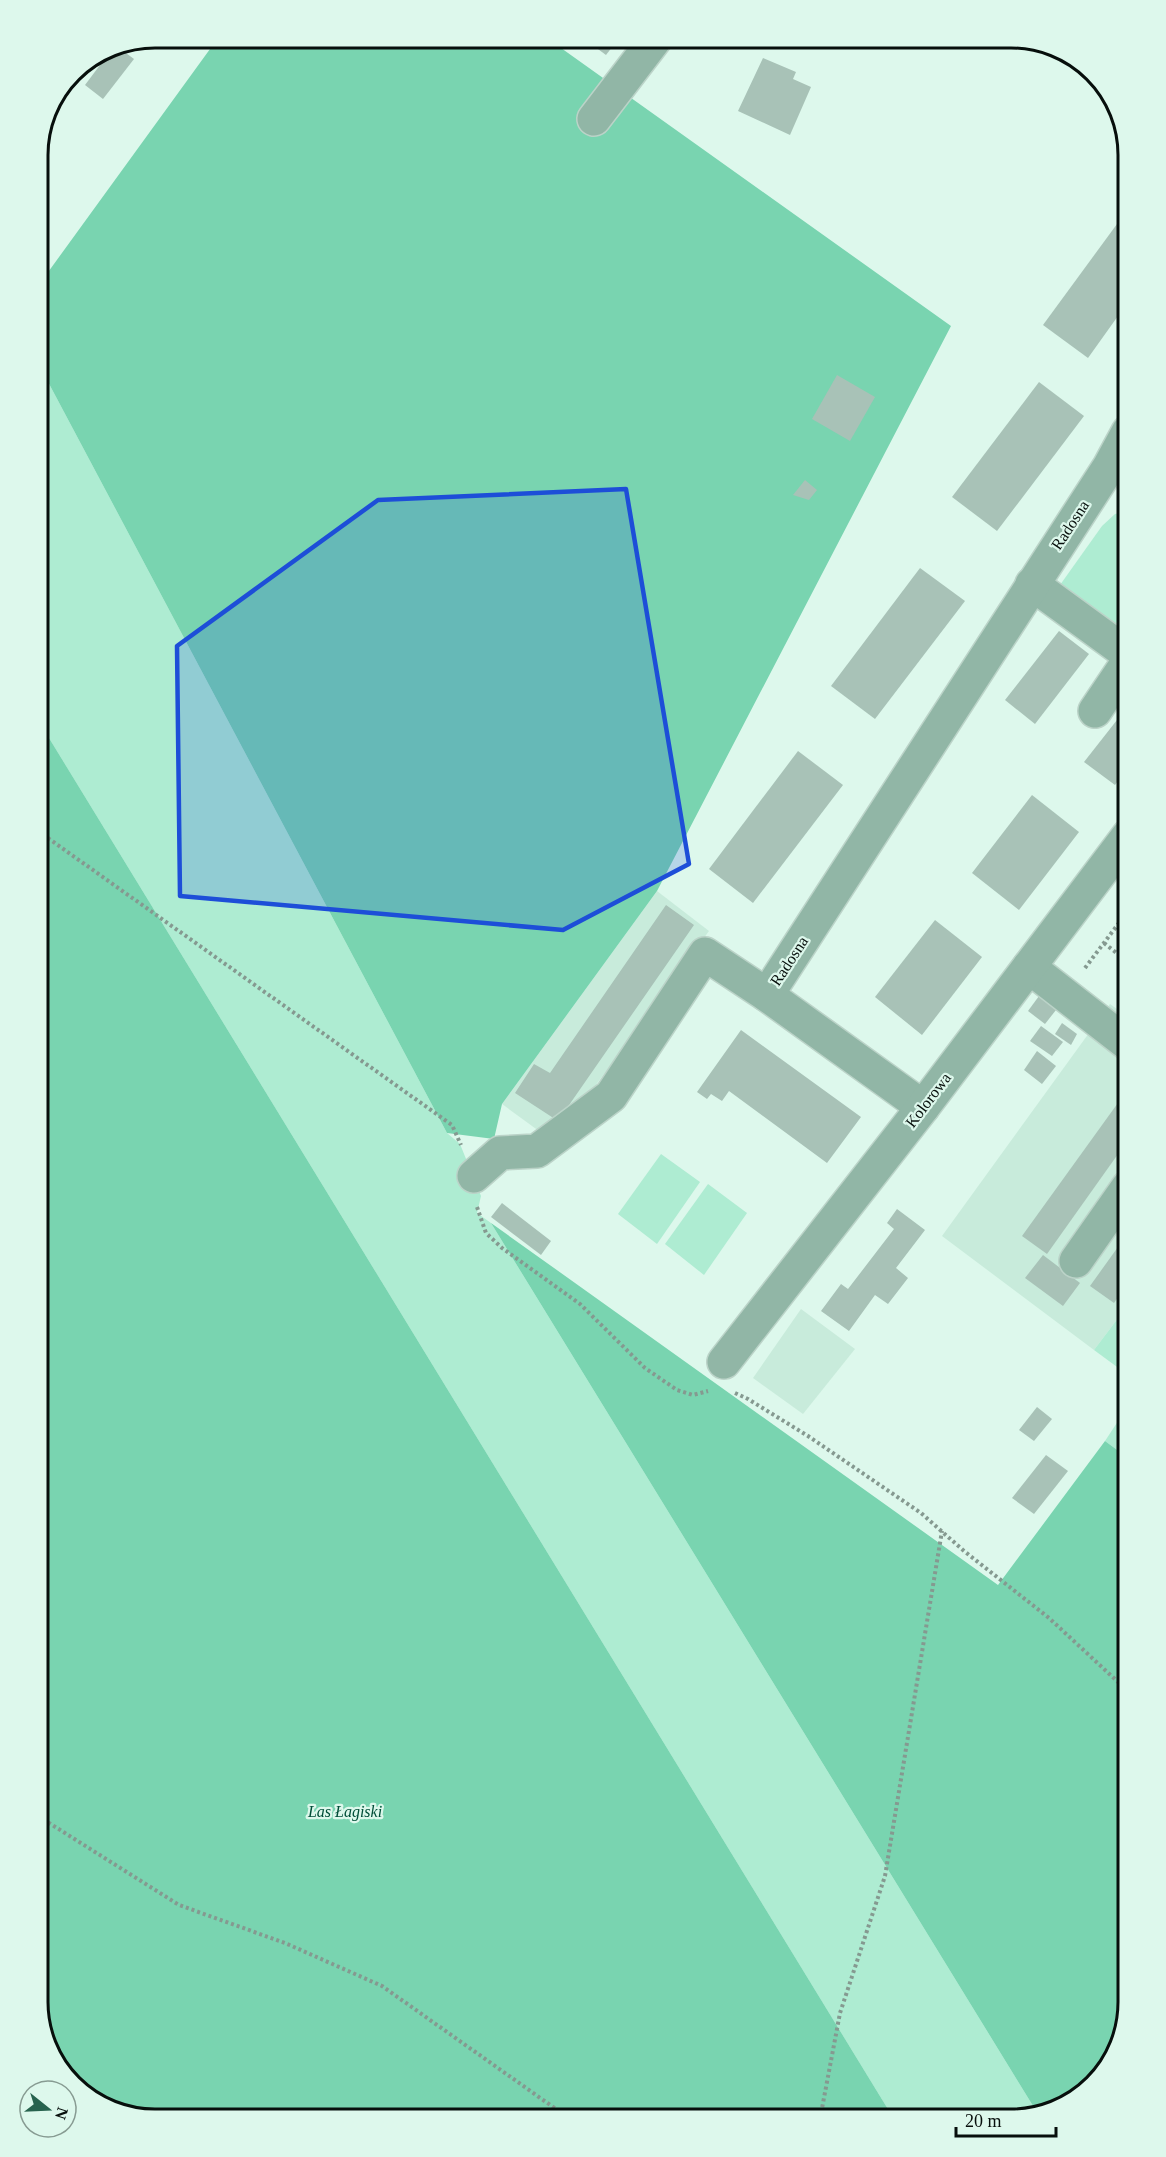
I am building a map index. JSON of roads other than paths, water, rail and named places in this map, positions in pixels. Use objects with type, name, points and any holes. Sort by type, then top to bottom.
[{"type":"street","points":[[594,119],[648,48]]},
{"type":"street","name":"Radosna","points":[[474,1176],[500,1153],[537,1152],[611,1095],[705,954],[767,995],[1032,584],[1118,474]]},
{"type":"street","points":[[1032,584],[1118,647]]},
{"type":"street","points":[[1095,711],[1118,677]]},
{"type":"street","name":"Kolorowa","points":[[723,1381],[923,1107],[1118,849]]},
{"type":"street","points":[[1029,967],[1118,1036]]},
{"type":"street","points":[[767,995],[923,1107]]},
{"type":"street","points":[[1076,1261],[1118,1201]]},
{"type":"park label","name":"Las Łagiski","points":[[345,1811]]}]
